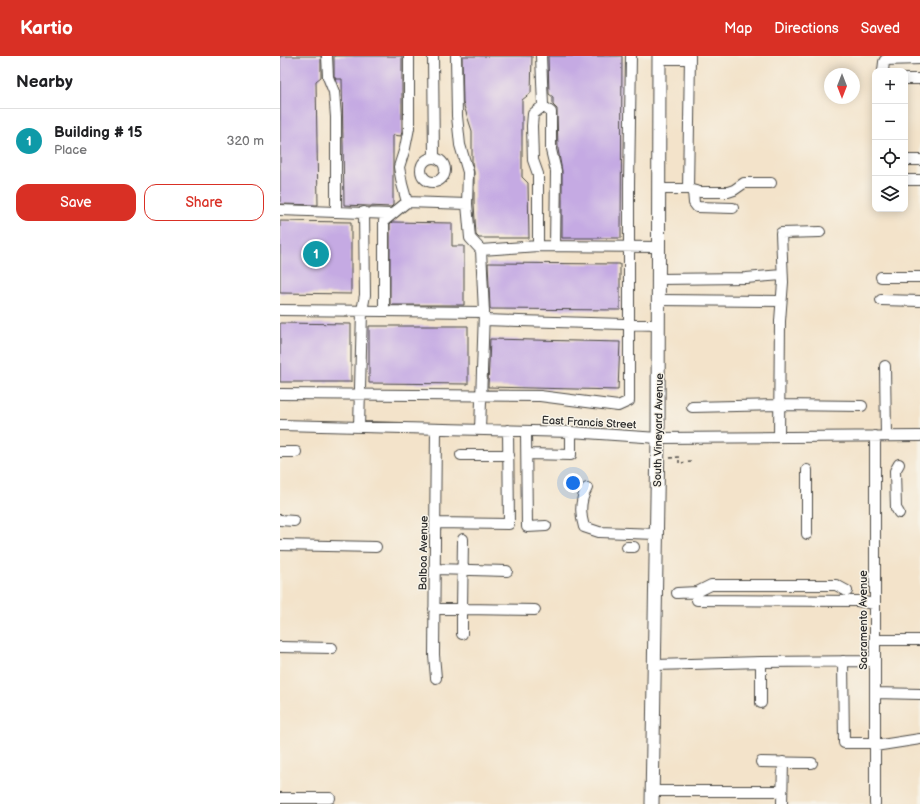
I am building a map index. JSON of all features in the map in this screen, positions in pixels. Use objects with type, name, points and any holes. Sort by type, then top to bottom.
[{"type":"main road","name":"South Vineyard Avenue","points":[[652,797],[658,438],[659,57]]},
{"type":"street","points":[[327,56],[328,77],[334,92],[336,117],[336,211]]},
{"type":"street","points":[[407,202],[402,184],[400,167],[409,128],[409,56]]},
{"type":"street","points":[[433,56],[434,158]]},
{"type":"street","points":[[456,56],[457,116],[460,145],[468,172],[467,204],[470,238],[481,250],[484,316],[480,430]]},
{"type":"street","points":[[541,56],[544,106],[551,112],[550,150],[556,171],[555,246]]},
{"type":"street","points":[[280,394],[540,396],[618,406],[629,401],[629,184],[631,56]]},
{"type":"street","points":[[659,57],[690,58],[690,190],[694,203],[697,207],[733,208]]},
{"type":"street","points":[[883,68],[884,62],[886,60],[920,59]]},
{"type":"street","points":[[908,79],[920,79]]},
{"type":"street","points":[[538,246],[538,174],[534,160],[532,126],[533,114],[544,106]]},
{"type":"street","points":[[908,160],[920,160]]},
{"type":"street","points":[[908,180],[920,180]]},
{"type":"street","points":[[659,189],[728,192],[744,183],[771,183]]},
{"type":"street","points":[[384,311],[384,221],[407,202],[467,204]]},
{"type":"street","points":[[280,210],[392,214]]},
{"type":"street","points":[[359,427],[362,311],[365,296],[364,212]]},
{"type":"street","points":[[779,437],[778,405],[782,276],[780,234],[820,232]]},
{"type":"street","points":[[481,250],[538,246],[659,247]]},
{"type":"street","points":[[659,279],[782,276]]},
{"type":"street","points":[[880,277],[920,277]]},
{"type":"street","points":[[659,300],[781,301]]},
{"type":"street","points":[[881,300],[920,301]]},
{"type":"street","points":[[280,310],[384,311],[659,325]]},
{"type":"street","points":[[885,366],[886,436]]},
{"type":"street","points":[[692,407],[778,405],[862,406]]},
{"type":"street","name":"East Francis Street","points":[[280,425],[571,432],[658,438],[920,436]]},
{"type":"street","name":"Balboa Avenue","points":[[436,429],[434,569],[434,655],[436,678]]},
{"type":"street","points":[[435,523],[509,524],[508,430]]},
{"type":"street","points":[[526,431],[527,527],[546,526]]},
{"type":"street","points":[[527,454],[571,455],[571,432]]},
{"type":"street","name":"Sacramento Avenue","points":[[875,436],[875,804]]},
{"type":"street","points":[[280,452],[296,452]]},
{"type":"street","points":[[461,455],[508,455]]},
{"type":"street","points":[[899,464],[895,471],[896,508],[899,514]]},
{"type":"street","points":[[807,470],[807,534]]},
{"type":"street","points":[[587,488],[582,499],[581,506],[584,527],[599,532],[657,534]]},
{"type":"street","points":[[280,520],[294,521]]},
{"type":"street","points":[[462,634],[463,539]]},
{"type":"street","points":[[280,545],[376,546]]},
{"type":"street","points":[[434,569],[507,571]]},
{"type":"street","points":[[678,593],[697,592],[711,585],[836,585],[847,591]]},
{"type":"street","points":[[750,585],[750,600]]},
{"type":"street","points":[[697,592],[697,600],[857,601],[875,604]]},
{"type":"street","points":[[434,609],[535,610]]},
{"type":"street","points":[[875,640],[920,640]]},
{"type":"street","points":[[280,647],[332,648]]},
{"type":"street","points":[[843,661],[844,743],[875,744],[920,739]]},
{"type":"street","points":[[654,665],[875,661]]},
{"type":"street","points":[[761,662],[761,704]]},
{"type":"street","points":[[875,693],[920,694]]},
{"type":"street","points":[[761,762],[812,763]]},
{"type":"street","points":[[782,804],[783,762]]},
{"type":"street","points":[[652,797],[782,791]]},
{"type":"street","points":[[280,798],[330,798]]},
{"type":"path","points":[[670,458],[679,457],[679,463],[691,462]]},
{"type":"building","points":[[280,56],[321,56],[321,77],[316,81],[318,205],[280,204]]},
{"type":"building","points":[[334,56],[402,56],[402,131],[401,136],[393,135],[393,205],[391,207],[344,205],[342,79],[336,79],[334,76]]},
{"type":"building","points":[[462,56],[532,56],[531,93],[522,100],[522,177],[528,183],[529,238],[479,238],[476,235],[474,172],[472,163],[472,131],[463,103]]},
{"type":"building","points":[[548,56],[622,56],[621,238],[562,238],[562,171],[558,149],[557,109],[553,105],[553,97],[549,94]]},
{"type":"building","points":[[280,221],[351,222],[351,294],[280,293]]},
{"type":"building","points":[[392,222],[452,223],[452,246],[464,246],[464,305],[390,305],[390,224]]},
{"type":"building","points":[[488,263],[620,264],[620,310],[490,309]]},
{"type":"building","points":[[280,323],[351,324],[351,382],[280,382]]},
{"type":"building","points":[[369,326],[468,326],[468,384],[369,383]]},
{"type":"building","points":[[490,339],[620,342],[618,390],[488,387]]},
{"type":"place","name":"Building # 15","points":[[316,254]]}]
